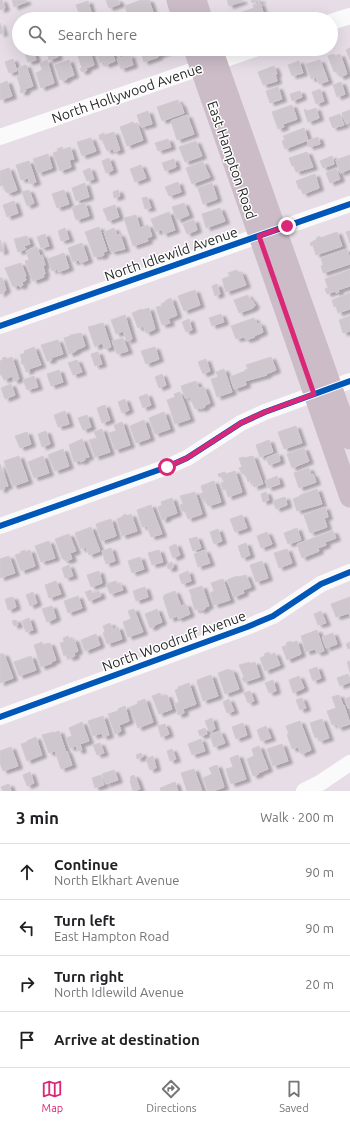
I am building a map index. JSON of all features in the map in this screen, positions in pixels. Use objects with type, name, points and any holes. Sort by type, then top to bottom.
[{"type":"main road","points":[[177,0],[181,12]]},
{"type":"main road","points":[[196,0],[200,12]]},
{"type":"main road","name":"East Hampton Road","points":[[210,60],[267,232],[332,387],[350,439]]},
{"type":"main road","name":"East Hampton Road","points":[[332,387],[350,497]]},
{"type":"street","points":[[338,20],[350,16]]},
{"type":"street","name":"North Hollywood Avenue","points":[[0,137],[210,60],[226,56]]},
{"type":"street","name":"North Idlewild Avenue","points":[[0,326],[350,204]]},
{"type":"street","points":[[0,526],[167,467],[187,458],[241,423],[265,412],[332,387]]},
{"type":"street","name":"North Woodruff Avenue","points":[[0,717],[247,627],[273,616],[321,584],[350,572]]},
{"type":"street","points":[[304,791],[320,783],[350,763]]},
{"type":"building","points":[[0,0],[2,0],[5,8],[0,10]]},
{"type":"building","points":[[12,0],[26,0],[26,2],[14,7]]},
{"type":"building","points":[[106,0],[118,0],[120,4],[109,8]]},
{"type":"building","points":[[141,0],[149,0],[153,12],[127,12],[125,6]]},
{"type":"building","points":[[227,0],[242,0],[243,1],[229,6]]},
{"type":"building","points":[[251,0],[261,0],[252,3]]},
{"type":"building","points":[[88,1],[91,12],[79,12],[76,5]]},
{"type":"building","points":[[260,3],[263,12],[242,12],[254,8],[253,5]]},
{"type":"building","points":[[0,23],[3,33],[0,34]]},
{"type":"building","points":[[350,48],[350,60],[346,50]]},
{"type":"building","points":[[340,54],[347,74],[340,77],[337,71],[334,72],[328,56],[338,56]]},
{"type":"building","points":[[26,56],[35,56],[36,60],[28,62]]},
{"type":"building","points":[[48,56],[58,56],[58,57],[49,60]]},
{"type":"building","points":[[78,56],[91,56],[94,65],[86,68],[87,70],[82,72],[80,69],[82,68]]},
{"type":"building","points":[[98,56],[113,56],[115,61],[105,65],[104,61],[100,63]]},
{"type":"building","points":[[130,56],[133,65],[121,69],[117,59]]},
{"type":"building","points":[[142,56],[158,56],[158,57],[144,62]]},
{"type":"building","points":[[13,59],[17,71],[9,73],[5,62]]},
{"type":"building","points":[[47,60],[54,83],[41,88],[36,73],[42,70],[40,63]]},
{"type":"building","points":[[69,60],[74,75],[63,81],[62,79],[60,80],[55,65]]},
{"type":"building","points":[[320,60],[328,81],[319,84],[316,77],[311,79],[306,64]]},
{"type":"building","points":[[299,61],[303,73],[292,76],[288,65]]},
{"type":"building","points":[[26,65],[33,86],[25,89],[26,91],[21,93],[17,77],[20,76],[18,68]]},
{"type":"building","points":[[274,66],[277,74],[275,74],[277,81],[263,85],[258,72]]},
{"type":"building","points":[[7,81],[12,96],[0,100],[0,84]]},
{"type":"building","points":[[341,82],[345,94],[337,97],[333,85]]},
{"type":"building","points":[[278,87],[282,99],[270,103],[266,91]]},
{"type":"building","points":[[320,89],[324,101],[316,104],[312,92]]},
{"type":"building","points":[[300,91],[302,97],[292,101],[290,94]]},
{"type":"building","points":[[178,100],[184,113],[162,121],[157,107]]},
{"type":"building","points":[[292,105],[297,119],[283,124],[284,127],[278,129],[272,112]]},
{"type":"building","points":[[316,108],[319,118],[308,122],[304,110],[306,109],[307,111]]},
{"type":"building","points":[[350,110],[350,122],[346,124],[342,113]]},
{"type":"building","points":[[148,111],[152,124],[141,127],[137,115]]},
{"type":"building","points":[[340,114],[344,125],[333,128],[329,118]]},
{"type":"building","points":[[187,115],[194,134],[177,140],[171,121]]},
{"type":"building","points":[[133,122],[134,124],[137,123],[143,140],[127,146],[120,127]]},
{"type":"building","points":[[304,128],[308,140],[285,149],[282,141],[285,140],[283,136]]},
{"type":"building","points":[[114,132],[120,150],[114,152],[113,149],[107,151],[102,139],[100,140],[99,135]]},
{"type":"building","points":[[318,137],[320,144],[309,147],[307,141]]},
{"type":"building","points":[[91,138],[96,151],[82,156],[77,142]]},
{"type":"building","points":[[168,139],[171,147],[158,151],[155,143]]},
{"type":"building","points":[[196,141],[202,156],[185,162],[179,147]]},
{"type":"building","points":[[62,147],[63,150],[70,147],[74,159],[69,160],[71,167],[60,171],[53,153]]},
{"type":"building","points":[[307,152],[313,167],[296,172],[289,158]]},
{"type":"building","points":[[48,154],[52,168],[38,173],[33,159]]},
{"type":"building","points":[[350,155],[350,169],[340,173],[336,160]]},
{"type":"building","points":[[332,156],[334,164],[323,168],[320,161]]},
{"type":"building","points":[[109,158],[113,170],[106,173],[102,161]]},
{"type":"building","points":[[174,159],[176,167],[165,171],[162,163]]},
{"type":"building","points":[[29,161],[36,182],[30,184],[28,178],[21,180],[16,165]]},
{"type":"building","points":[[203,162],[210,177],[192,184],[186,168]]},
{"type":"building","points":[[141,165],[146,178],[135,182],[130,169]]},
{"type":"building","points":[[9,168],[17,190],[9,193],[6,192],[3,185],[0,186],[0,171]]},
{"type":"building","points":[[90,168],[94,179],[87,181],[83,171]]},
{"type":"building","points":[[336,168],[340,179],[330,183],[326,173]]},
{"type":"building","points":[[315,174],[319,188],[303,194],[296,181]]},
{"type":"building","points":[[178,182],[181,192],[169,196],[165,187]]},
{"type":"building","points":[[85,183],[89,197],[76,201],[72,188]]},
{"type":"building","points":[[212,183],[217,199],[203,204],[198,188]]},
{"type":"building","points":[[29,190],[34,203],[27,206],[22,192]]},
{"type":"building","points":[[64,190],[69,204],[57,208],[52,194]]},
{"type":"building","points":[[118,190],[120,196],[114,198],[113,192]]},
{"type":"building","points":[[147,197],[151,208],[145,209],[142,198]]},
{"type":"building","points":[[14,201],[18,213],[7,217],[3,205]]},
{"type":"building","points":[[85,203],[89,216],[76,220],[72,207]]},
{"type":"building","points":[[184,203],[189,215],[177,220],[172,207]]},
{"type":"building","points":[[115,205],[119,217],[108,221],[103,209]]},
{"type":"building","points":[[220,208],[225,221],[206,228],[202,214]]},
{"type":"building","points":[[169,212],[175,230],[163,234],[162,229],[156,232],[151,219]]},
{"type":"building","points":[[136,215],[140,228],[148,225],[152,236],[147,238],[148,241],[133,246],[124,218]]},
{"type":"building","points":[[194,220],[197,230],[187,234],[183,224]]},
{"type":"building","points":[[99,227],[107,251],[103,252],[104,255],[94,257],[85,232]]},
{"type":"building","points":[[65,228],[69,239],[61,241],[58,231]]},
{"type":"building","points":[[114,228],[117,235],[120,234],[125,249],[111,252],[104,232]]},
{"type":"building","points":[[350,231],[350,243],[346,232]]},
{"type":"building","points":[[337,232],[342,246],[316,255],[313,245],[311,246],[310,243],[320,236],[320,238]]},
{"type":"building","points":[[45,234],[49,246],[41,248],[37,237]]},
{"type":"building","points":[[27,236],[30,244],[24,246],[26,249],[18,252],[14,239]]},
{"type":"building","points":[[0,240],[4,251],[0,252]]},
{"type":"building","points":[[82,243],[88,260],[80,263],[79,260],[73,262],[68,248]]},
{"type":"building","points":[[37,247],[40,256],[42,255],[45,265],[43,266],[45,274],[43,274],[44,277],[33,281],[25,261],[29,260],[26,251]]},
{"type":"building","points":[[347,249],[350,264],[323,273],[321,258]]},
{"type":"building","points":[[64,253],[69,268],[58,272],[57,269],[52,271],[48,259]]},
{"type":"building","points":[[21,263],[26,280],[22,282],[23,285],[20,287],[19,285],[13,287],[5,268]]},
{"type":"building","points":[[237,270],[238,273],[241,272],[246,285],[226,292],[222,279],[230,276],[228,273]]},
{"type":"building","points":[[350,270],[350,286],[338,290],[339,292],[336,293],[335,291],[327,294],[325,289],[328,288],[325,279]]},
{"type":"building","points":[[0,278],[2,278],[6,290],[0,294]]},
{"type":"building","points":[[217,284],[220,294],[215,296],[212,286]]},
{"type":"building","points":[[195,290],[200,305],[184,311],[178,296]]},
{"type":"building","points":[[350,293],[350,309],[338,313],[332,300]]},
{"type":"building","points":[[248,295],[249,299],[251,299],[255,305],[253,308],[239,313],[234,300]]},
{"type":"building","points":[[171,298],[177,315],[168,319],[170,323],[162,325],[156,307],[162,306],[161,304]]},
{"type":"building","points":[[149,308],[155,329],[146,333],[143,326],[138,328],[132,313]]},
{"type":"building","points":[[221,314],[224,322],[212,326],[209,318]]},
{"type":"building","points":[[125,315],[132,339],[127,341],[123,331],[116,334],[111,320]]},
{"type":"building","points":[[350,316],[350,331],[343,333],[339,320]]},
{"type":"building","points":[[254,318],[257,324],[260,323],[263,332],[246,340],[244,337],[236,339],[231,326]]},
{"type":"building","points":[[189,319],[192,330],[186,332],[182,322]]},
{"type":"building","points":[[103,323],[111,347],[105,349],[102,343],[95,347],[88,327]]},
{"type":"building","points":[[81,333],[85,346],[69,354],[64,338]]},
{"type":"building","points":[[123,338],[128,351],[117,354],[112,341]]},
{"type":"building","points":[[58,340],[63,354],[47,361],[41,345]]},
{"type":"building","points":[[34,347],[41,365],[29,369],[30,370],[26,372],[24,365],[21,362],[22,360],[20,355],[25,353],[24,351]]},
{"type":"building","points":[[155,347],[159,359],[146,364],[141,351]]},
{"type":"building","points":[[98,352],[102,364],[95,366],[91,354]]},
{"type":"building","points":[[6,357],[7,359],[12,357],[19,379],[14,381],[12,376],[4,380],[2,375],[0,375],[0,361],[3,360],[2,358]]},
{"type":"building","points":[[271,357],[276,370],[266,374],[267,375],[245,381],[246,385],[234,389],[230,377],[248,369],[246,365]]},
{"type":"building","points":[[206,359],[210,371],[203,374],[198,362]]},
{"type":"building","points":[[77,360],[82,372],[73,375],[68,363]]},
{"type":"building","points":[[224,369],[232,392],[217,397],[211,379],[218,377],[216,372]]},
{"type":"building","points":[[59,370],[63,382],[51,386],[47,374]]},
{"type":"building","points":[[162,374],[166,385],[159,388],[155,377]]},
{"type":"building","points":[[34,376],[38,387],[27,390],[23,380]]},
{"type":"building","points":[[196,381],[199,388],[204,387],[210,403],[200,409],[200,407],[195,409],[190,397],[185,398],[181,386]]},
{"type":"building","points":[[11,384],[15,395],[5,399],[1,388]]},
{"type":"building","points":[[180,392],[190,419],[175,424],[167,400],[175,397],[174,394]]},
{"type":"building","points":[[147,394],[151,405],[143,408],[139,397]]},
{"type":"building","points":[[125,399],[129,410],[122,413],[118,402]]},
{"type":"building","points":[[105,405],[110,420],[102,423],[97,408]]},
{"type":"building","points":[[65,411],[69,424],[58,427],[54,415]]},
{"type":"building","points":[[164,412],[170,429],[155,434],[149,418]]},
{"type":"building","points":[[87,415],[91,427],[83,430],[78,418]]},
{"type":"building","points":[[144,420],[150,438],[136,443],[130,426]]},
{"type":"building","points":[[122,422],[130,445],[115,450],[109,433],[116,431],[114,425]]},
{"type":"building","points":[[296,426],[302,443],[284,449],[278,432]]},
{"type":"building","points":[[102,429],[110,452],[95,457],[89,440],[97,438],[94,432]]},
{"type":"building","points":[[46,431],[50,444],[42,447],[38,434]]},
{"type":"building","points":[[27,432],[31,444],[20,448],[15,436]]},
{"type":"building","points":[[82,439],[89,457],[84,458],[85,460],[80,462],[79,460],[74,462],[69,445]]},
{"type":"building","points":[[269,440],[273,452],[260,457],[256,445]]},
{"type":"building","points":[[304,448],[309,461],[292,468],[287,454]]},
{"type":"building","points":[[63,449],[69,466],[55,471],[48,455]]},
{"type":"building","points":[[278,453],[280,461],[269,465],[266,458]]},
{"type":"building","points":[[19,456],[28,481],[13,486],[4,461]]},
{"type":"building","points":[[43,456],[49,473],[34,478],[28,462]]},
{"type":"building","points":[[253,456],[263,484],[254,487],[252,480],[248,482],[245,473],[242,474],[239,468],[242,467],[239,458]]},
{"type":"building","points":[[0,464],[8,486],[3,487],[4,489],[0,490]]},
{"type":"building","points":[[309,468],[311,475],[313,474],[316,482],[299,488],[294,473]]},
{"type":"building","points":[[235,471],[242,492],[228,497],[226,489],[223,490],[221,483],[224,482],[218,474],[225,472],[226,474]]},
{"type":"building","points":[[277,476],[280,484],[268,488],[265,481]]},
{"type":"building","points":[[214,481],[221,502],[208,506],[205,499],[202,500],[200,494],[203,493],[201,486]]},
{"type":"building","points":[[317,489],[322,504],[297,511],[293,499]]},
{"type":"building","points":[[195,492],[202,514],[188,519],[185,511],[182,511],[180,505],[183,504],[180,496]]},
{"type":"building","points":[[266,492],[269,500],[263,502],[261,494]]},
{"type":"building","points":[[285,497],[287,505],[276,509],[273,501]]},
{"type":"building","points":[[172,498],[177,513],[162,520],[158,507],[162,505],[161,502]]},
{"type":"building","points":[[151,505],[162,534],[151,537],[147,526],[142,527],[137,510]]},
{"type":"building","points":[[325,507],[328,517],[324,518],[327,527],[310,533],[304,515]]},
{"type":"building","points":[[126,514],[127,516],[131,514],[137,531],[122,536],[117,519]]},
{"type":"building","points":[[242,515],[247,528],[235,532],[230,519]]},
{"type":"building","points":[[111,519],[116,536],[101,541],[96,524]]},
{"type":"building","points":[[91,527],[100,551],[89,555],[86,547],[81,549],[75,533]]},
{"type":"building","points":[[297,528],[301,540],[288,544],[284,533]]},
{"type":"building","points":[[218,529],[222,541],[214,544],[210,532]]},
{"type":"building","points":[[333,531],[336,538],[325,542],[326,545],[318,548],[319,551],[302,558],[297,544]]},
{"type":"building","points":[[267,532],[272,544],[261,548],[257,536]]},
{"type":"building","points":[[69,534],[76,551],[70,553],[72,559],[66,561],[62,558],[55,539]]},
{"type":"building","points":[[197,537],[201,548],[193,551],[189,539]]},
{"type":"building","points":[[49,541],[55,558],[41,562],[35,546]]},
{"type":"building","points":[[246,543],[250,555],[242,558],[238,546]]},
{"type":"building","points":[[176,544],[180,555],[173,558],[169,547]]},
{"type":"building","points":[[111,548],[115,561],[106,564],[102,551]]},
{"type":"building","points":[[287,549],[292,563],[279,568],[274,553]]},
{"type":"building","points":[[25,550],[25,552],[30,550],[35,566],[21,571],[15,555]]},
{"type":"building","points":[[159,550],[163,562],[152,565],[148,553]]},
{"type":"building","points":[[205,550],[210,563],[198,567],[194,554]]},
{"type":"building","points":[[9,556],[15,573],[0,578],[0,559]]},
{"type":"building","points":[[140,557],[144,569],[132,573],[128,561]]},
{"type":"building","points":[[262,561],[268,578],[256,582],[250,565]]},
{"type":"building","points":[[172,562],[173,568],[168,569],[167,564]]},
{"type":"building","points":[[69,565],[73,576],[65,578],[62,568]]},
{"type":"building","points":[[99,571],[102,583],[91,587],[87,575]]},
{"type":"building","points":[[188,571],[191,581],[182,584],[179,575]]},
{"type":"building","points":[[246,575],[251,587],[243,590],[244,593],[234,597],[227,580],[237,576]]},
{"type":"building","points":[[223,579],[230,600],[214,605],[210,593],[214,591],[211,583]]},
{"type":"building","points":[[56,581],[61,594],[49,598],[45,585]]},
{"type":"building","points":[[116,581],[117,585],[120,583],[123,590],[110,594],[106,584]]},
{"type":"building","points":[[202,586],[209,606],[200,611],[200,608],[195,610],[189,590]]},
{"type":"building","points":[[145,587],[148,597],[136,601],[133,591]]},
{"type":"building","points":[[91,590],[92,594],[99,591],[101,596],[89,601],[85,592]]},
{"type":"building","points":[[175,591],[181,606],[186,604],[190,614],[178,619],[177,616],[170,619],[163,597],[164,595]]},
{"type":"building","points":[[33,592],[37,603],[30,606],[26,595]]},
{"type":"building","points":[[78,596],[82,608],[68,613],[64,601]]},
{"type":"building","points":[[13,597],[16,607],[8,610],[5,599]]},
{"type":"building","points":[[350,597],[350,617],[349,613],[336,617],[331,604]]},
{"type":"building","points":[[52,606],[56,618],[47,622],[42,609]]},
{"type":"building","points":[[134,609],[143,632],[128,637],[123,622],[131,619],[128,611]]},
{"type":"building","points":[[157,609],[162,622],[150,628],[145,614]]},
{"type":"building","points":[[321,611],[326,623],[318,625],[314,614]]},
{"type":"building","points":[[29,618],[33,630],[26,632],[22,621]]},
{"type":"building","points":[[16,620],[18,625],[14,626],[12,621]]},
{"type":"building","points":[[110,623],[113,629],[118,627],[122,639],[107,644],[103,633],[105,632],[103,626]]},
{"type":"building","points":[[317,630],[324,651],[317,653],[315,649],[306,652],[301,636]]},
{"type":"building","points":[[333,633],[337,644],[326,648],[322,637]]},
{"type":"building","points":[[96,634],[100,645],[85,651],[81,640]]},
{"type":"building","points":[[68,636],[70,640],[74,639],[78,651],[74,653],[75,656],[69,658],[68,654],[64,656],[60,643],[64,642],[63,638]]},
{"type":"building","points":[[291,641],[291,643],[297,641],[301,654],[287,660],[282,647]]},
{"type":"building","points":[[42,642],[43,645],[50,643],[56,660],[41,667],[34,645]]},
{"type":"building","points":[[350,642],[350,648],[348,649],[346,644]]},
{"type":"building","points":[[269,652],[270,655],[275,653],[280,665],[265,671],[260,658]]},
{"type":"building","points":[[0,654],[4,654],[13,678],[0,683]]},
{"type":"building","points":[[31,656],[36,670],[19,676],[14,662]]},
{"type":"building","points":[[350,661],[350,672],[347,662]]},
{"type":"building","points":[[250,662],[250,664],[255,662],[260,677],[244,682],[242,678],[244,677],[239,665]]},
{"type":"building","points":[[317,667],[321,678],[313,681],[309,670]]},
{"type":"building","points":[[229,669],[230,671],[232,670],[239,689],[225,694],[218,673]]},
{"type":"building","points":[[348,674],[350,682],[340,686],[337,678]]},
{"type":"building","points":[[211,675],[218,696],[203,701],[197,680]]},
{"type":"building","points":[[299,676],[304,688],[293,693],[289,680]]},
{"type":"building","points":[[273,680],[276,691],[269,693],[265,683]]},
{"type":"building","points":[[189,683],[196,704],[183,709],[184,713],[178,715],[175,704],[179,702],[175,690],[178,689],[178,687]]},
{"type":"building","points":[[250,691],[254,701],[248,703],[244,693]]},
{"type":"building","points":[[160,693],[161,697],[167,695],[172,709],[159,714],[152,696]]},
{"type":"building","points":[[339,695],[350,724],[338,728],[337,724],[332,725],[327,711],[336,708],[332,697]]},
{"type":"building","points":[[350,697],[350,707],[348,708],[345,699]]},
{"type":"building","points":[[302,698],[306,708],[300,710],[296,700]]},
{"type":"building","points":[[145,699],[153,722],[138,728],[130,707]]},
{"type":"building","points":[[229,699],[234,711],[227,713],[223,702]]},
{"type":"building","points":[[125,706],[129,721],[119,725],[121,731],[115,734],[108,714],[118,711],[118,709]]},
{"type":"building","points":[[103,716],[109,735],[103,737],[102,733],[93,736],[88,721]]},
{"type":"building","points":[[212,718],[215,729],[209,731],[205,721]]},
{"type":"building","points":[[322,719],[329,738],[319,741],[318,737],[315,738],[310,723]]},
{"type":"building","points":[[300,721],[311,750],[301,754],[298,747],[292,749],[286,726]]},
{"type":"building","points":[[82,722],[89,741],[80,744],[82,750],[78,751],[76,746],[70,748],[66,738],[72,736],[69,728]]},
{"type":"building","points":[[243,723],[247,735],[236,739],[232,727]]},
{"type":"building","points":[[165,724],[169,734],[161,737],[158,726]]},
{"type":"building","points":[[266,726],[271,738],[261,741],[257,730]]},
{"type":"building","points":[[205,728],[207,734],[200,736],[198,731]]},
{"type":"building","points":[[59,731],[72,765],[61,769],[55,751],[49,753],[42,735]]},
{"type":"building","points":[[220,731],[225,743],[214,747],[210,735]]},
{"type":"building","points":[[36,737],[42,755],[27,761],[21,744]]},
{"type":"building","points":[[201,739],[205,751],[192,755],[188,744]]},
{"type":"building","points":[[100,743],[104,753],[97,755],[93,745]]},
{"type":"building","points":[[282,744],[288,761],[273,766],[267,749]]},
{"type":"building","points":[[259,746],[268,769],[253,776],[247,759],[254,756],[252,749]]},
{"type":"building","points":[[11,747],[18,766],[3,771],[0,763],[0,751]]},
{"type":"building","points":[[172,749],[176,759],[170,761],[167,751]]},
{"type":"building","points":[[141,753],[143,757],[137,759],[136,755]]},
{"type":"building","points":[[238,755],[246,779],[231,784],[226,769],[233,767],[230,758]]},
{"type":"building","points":[[153,756],[156,768],[150,770],[146,759]]},
{"type":"building","points":[[217,765],[224,787],[213,791],[208,791],[203,778],[212,774],[209,768]]},
{"type":"building","points":[[194,769],[202,791],[187,791],[181,773]]},
{"type":"building","points":[[114,770],[118,780],[106,784],[102,774]]},
{"type":"building","points":[[30,772],[34,783],[27,786],[23,775]]},
{"type":"building","points":[[101,775],[104,785],[95,788],[92,778]]},
{"type":"building","points":[[134,775],[140,789],[133,791],[130,777]]},
{"type":"building","points":[[175,782],[178,791],[161,791],[160,788]]},
{"type":"building","points":[[9,784],[11,791],[3,791],[1,787]]},
{"type":"cycle path","points":[[0,326],[350,204]]},
{"type":"cycle path","points":[[0,526],[167,467],[187,458],[241,423],[265,412],[350,381]]},
{"type":"cycle path","points":[[0,717],[247,627],[273,616],[321,584],[350,572]]},
{"type":"route","points":[[167,467],[187,458],[241,423],[265,412],[314,394],[259,236],[287,226]]}]
